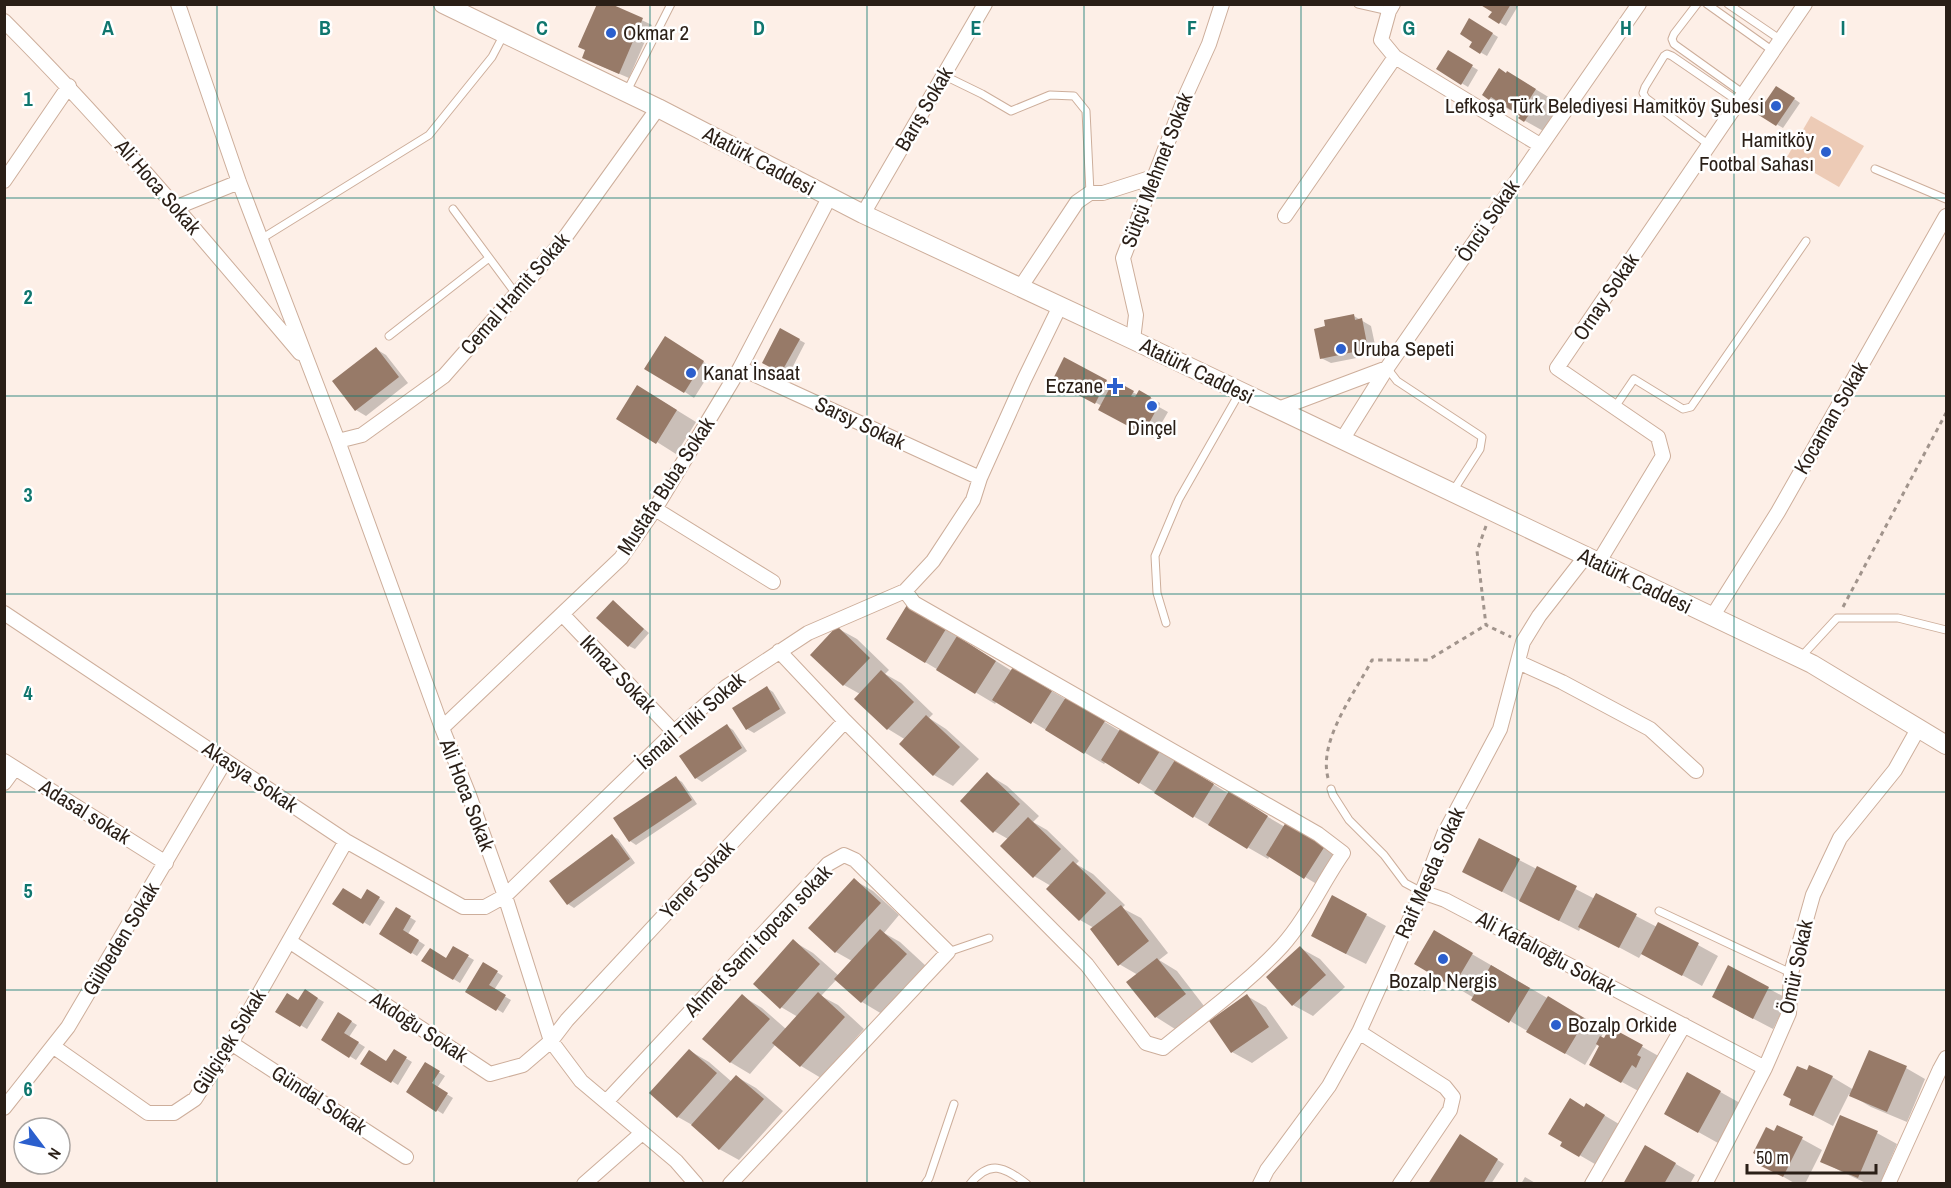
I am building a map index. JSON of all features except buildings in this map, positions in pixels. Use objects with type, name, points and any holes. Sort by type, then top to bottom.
[{"type":"street","name":"Ali Hoca Sokak","points":[[178,4],[239,182],[469,795],[505,896],[551,1041],[581,1081],[676,1161],[696,1184]]},
{"type":"street","name":"Atatürk Caddesi","points":[[443,4],[627,92],[829,198],[1133,340],[1800,658],[1947,745]]},
{"type":"street","name":"Barış Sokak","points":[[863,214],[985,4]]},
{"type":"street","name":"Sütçü Mehmet Sokak","points":[[1133,340],[1136,315],[1123,258],[1153,177],[1209,44],[1222,4]]},
{"type":"street","name":"Öncü Sokak","points":[[1342,440],[1387,368],[1639,4]]},
{"type":"street","name":"Ornay Sokak","points":[[1592,560],[1663,456],[1658,436],[1557,368],[1805,4]]},
{"type":"street","points":[[1391,8],[1382,40],[1395,57],[1540,145]]},
{"type":"street","name":"Ali Hoca Sokak","points":[[4,21],[69,86],[177,207],[306,360]]},
{"type":"street","points":[[1285,216],[1395,57]]},
{"type":"street","points":[[4,181],[69,86]]},
{"type":"street","name":"Cemal Hamit Sokak","points":[[338,441],[362,435],[444,376],[561,243],[658,108]]},
{"type":"street","points":[[1020,288],[1077,202],[1090,193],[1103,193],[1153,177]]},
{"type":"street","points":[[177,207],[239,182]]},
{"type":"street","name":"Mustafa Buba Sokak","points":[[442,728],[621,558],[655,509],[740,368],[829,198]]},
{"type":"street","name":"Kocaman Sokak","points":[[1712,617],[1778,512],[1947,216]]},
{"type":"street","name":"İsmail Tilki Sokak","points":[[505,896],[674,732],[726,687],[808,633],[905,591],[933,561],[973,500],[980,478],[1060,306]]},
{"type":"street","name":"Sarsy Sokak","points":[[740,368],[980,478]]},
{"type":"street","points":[[1278,410],[1387,368]]},
{"type":"street","points":[[655,509],[773,582]]},
{"type":"street","name":"Raif Mesda Sokak","points":[[1260,1184],[1267,1170],[1329,1086],[1359,1032],[1422,892],[1444,834],[1500,729],[1523,642],[1539,616],[1592,560]]},
{"type":"street","points":[[779,651],[845,721],[1087,965],[1146,1043],[1163,1048],[1246,981],[1282,945],[1298,925],[1325,878],[1343,853],[1318,834],[914,603],[905,591]]},
{"type":"street","name":"Akasya Sokak","points":[[4,613],[346,841],[463,907],[485,907],[505,896]]},
{"type":"street","name":"Ikmaz Sokak","points":[[563,615],[674,732]]},
{"type":"street","points":[[1518,662],[1562,682],[1650,729],[1696,771]]},
{"type":"street","name":"Yener Sokak","points":[[551,1041],[567,1020],[845,721]]},
{"type":"street","name":"Ömür Sokak","points":[[1706,1184],[1765,1068],[1789,1013],[1791,973],[1813,895],[1840,838],[1894,770],[1918,729]]},
{"type":"street","name":"Gülbeden Sokak","points":[[4,1108],[68,1027],[225,760]]},
{"type":"street","points":[[4,783],[10,765]]},
{"type":"street","name":"Adasal sokak","points":[[10,765],[166,863]]},
{"type":"street","name":"Gülçiçek Sokak","points":[[54,1047],[148,1113],[174,1113],[195,1099],[231,1043],[346,841]]},
{"type":"street","name":"Ahmet Sami topcan sokak","points":[[606,1102],[828,864],[844,855],[855,860],[948,952]]},
{"type":"street","name":"Ali Kafalıoğlu Sokak","points":[[1422,892],[1445,900],[1765,1068]]},
{"type":"street","name":"Akdoğu Sokak","points":[[289,941],[490,1074],[523,1065],[551,1041]]},
{"type":"street","points":[[730,1184],[948,952]]},
{"type":"street","points":[[1592,1184],[1684,1025]]},
{"type":"street","points":[[1359,1032],[1445,1086],[1453,1097],[1450,1110],[1400,1184]]},
{"type":"street","name":"Gündal Sokak","points":[[231,1043],[406,1157]]},
{"type":"street","points":[[1888,1184],[1947,1058]]},
{"type":"street","points":[[584,1184],[642,1133]]},
{"type":"lane","points":[[627,92],[671,4]]},
{"type":"lane","points":[[1358,4],[1391,8]]},
{"type":"lane","points":[[1697,4],[1674,34],[1672,39],[1674,44],[1741,98]]},
{"type":"lane","points":[[1707,4],[1777,46]]},
{"type":"lane","points":[[1728,4],[1777,46]]},
{"type":"lane","points":[[261,239],[429,135],[492,57],[504,33]]},
{"type":"lane","points":[[1709,145],[1646,98],[1645,87],[1664,56],[1667,54],[1672,56],[1741,98]]},
{"type":"lane","points":[[944,75],[1011,111],[1050,95],[1074,96],[1086,111],[1090,193]]},
{"type":"lane","points":[[1875,169],[1947,199]]},
{"type":"lane","points":[[453,209],[516,294]]},
{"type":"lane","points":[[1615,407],[1635,380],[1683,409],[1691,407],[1806,241]]},
{"type":"lane","points":[[389,336],[489,258]]},
{"type":"lane","points":[[1387,368],[1397,381],[1482,437],[1480,449],[1452,493]]},
{"type":"lane","points":[[1166,623],[1157,593],[1155,556],[1179,499],[1240,392]]},
{"type":"lane","points":[[1800,658],[1837,618],[1898,618],[1947,630]]},
{"type":"lane","points":[[1331,789],[1350,820],[1384,855],[1405,883],[1422,892]]},
{"type":"lane","points":[[1659,912],[1791,973]]},
{"type":"lane","points":[[948,952],[989,938]]},
{"type":"lane","points":[[924,1184],[929,1178],[954,1104]]},
{"type":"lane","points":[[970,1184],[987,1168],[997,1167],[1014,1174],[1027,1184]]},
{"type":"path","points":[[1837,618],[1947,413]]},
{"type":"path","points":[[1486,625],[1478,551],[1490,511]]},
{"type":"path","points":[[1486,625],[1523,642]]},
{"type":"path","points":[[1331,789],[1325,766],[1330,737],[1372,660],[1428,660],[1486,625]]},
{"type":"shaded area","name":"Hamitköy Footbal Sahası","points":[[1811,116],[1864,146],[1839,187],[1787,157]]},
{"type":"place","name":"Okmar 2","points":[[611,33]]},
{"type":"place","name":"Lefkoşa Türk Belediyesi Hamitköy Şubesi","points":[[1776,106]]},
{"type":"place","name":"Hamitköy Footbal Sahası","points":[[1826,152]]},
{"type":"place","name":"Uruba Sepeti","points":[[1341,349]]},
{"type":"place","name":"Kanat İnsaat","points":[[691,373]]},
{"type":"place","name":"Eczane","points":[[1115,386]]},
{"type":"place","name":"Dinçel","points":[[1152,406]]},
{"type":"place","name":"Bozalp Nergis","points":[[1443,959]]},
{"type":"place","name":"Bozalp Orkide","points":[[1556,1025]]}]
